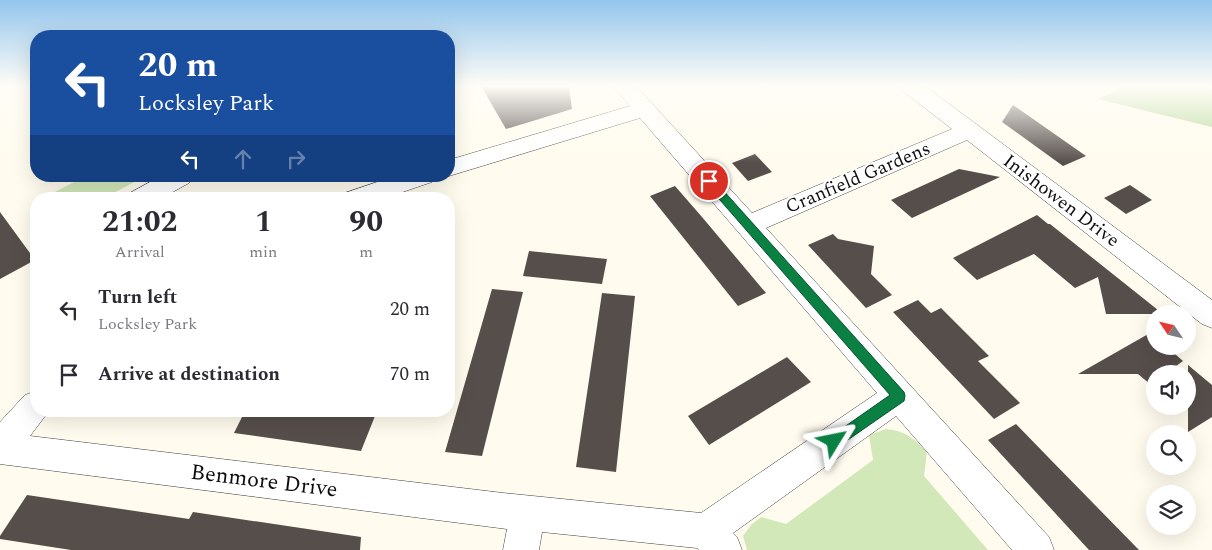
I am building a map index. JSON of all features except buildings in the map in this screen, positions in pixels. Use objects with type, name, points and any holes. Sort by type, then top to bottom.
[{"type":"street","points":[[455,166],[635,112]]},
{"type":"street","points":[[646,112],[1036,550]]},
{"type":"street","name":"Inishowen Drive","points":[[943,112],[1212,316]]},
{"type":"street","name":"Cranfield Gardens","points":[[748,225],[968,131]]},
{"type":"street","points":[[152,192],[171,182]]},
{"type":"street","points":[[375,192],[405,182]]},
{"type":"street","points":[[715,541],[899,396]]},
{"type":"street","points":[[0,447],[30,412]]},
{"type":"street","name":"Benmore Drive","points":[[0,447],[527,514],[715,541]]},
{"type":"street","points":[[521,550],[527,514]]},
{"type":"green space","points":[[1150,112],[1212,112],[1212,127]]},
{"type":"green space","points":[[74,182],[135,182],[115,192],[55,192]]},
{"type":"green space","points":[[886,429],[899,431],[909,436],[927,452],[924,476],[988,550],[747,550],[743,536],[751,525],[761,517],[786,524],[873,460],[869,435]]},
{"type":"route","points":[[709,181],[899,396],[834,441]]}]
